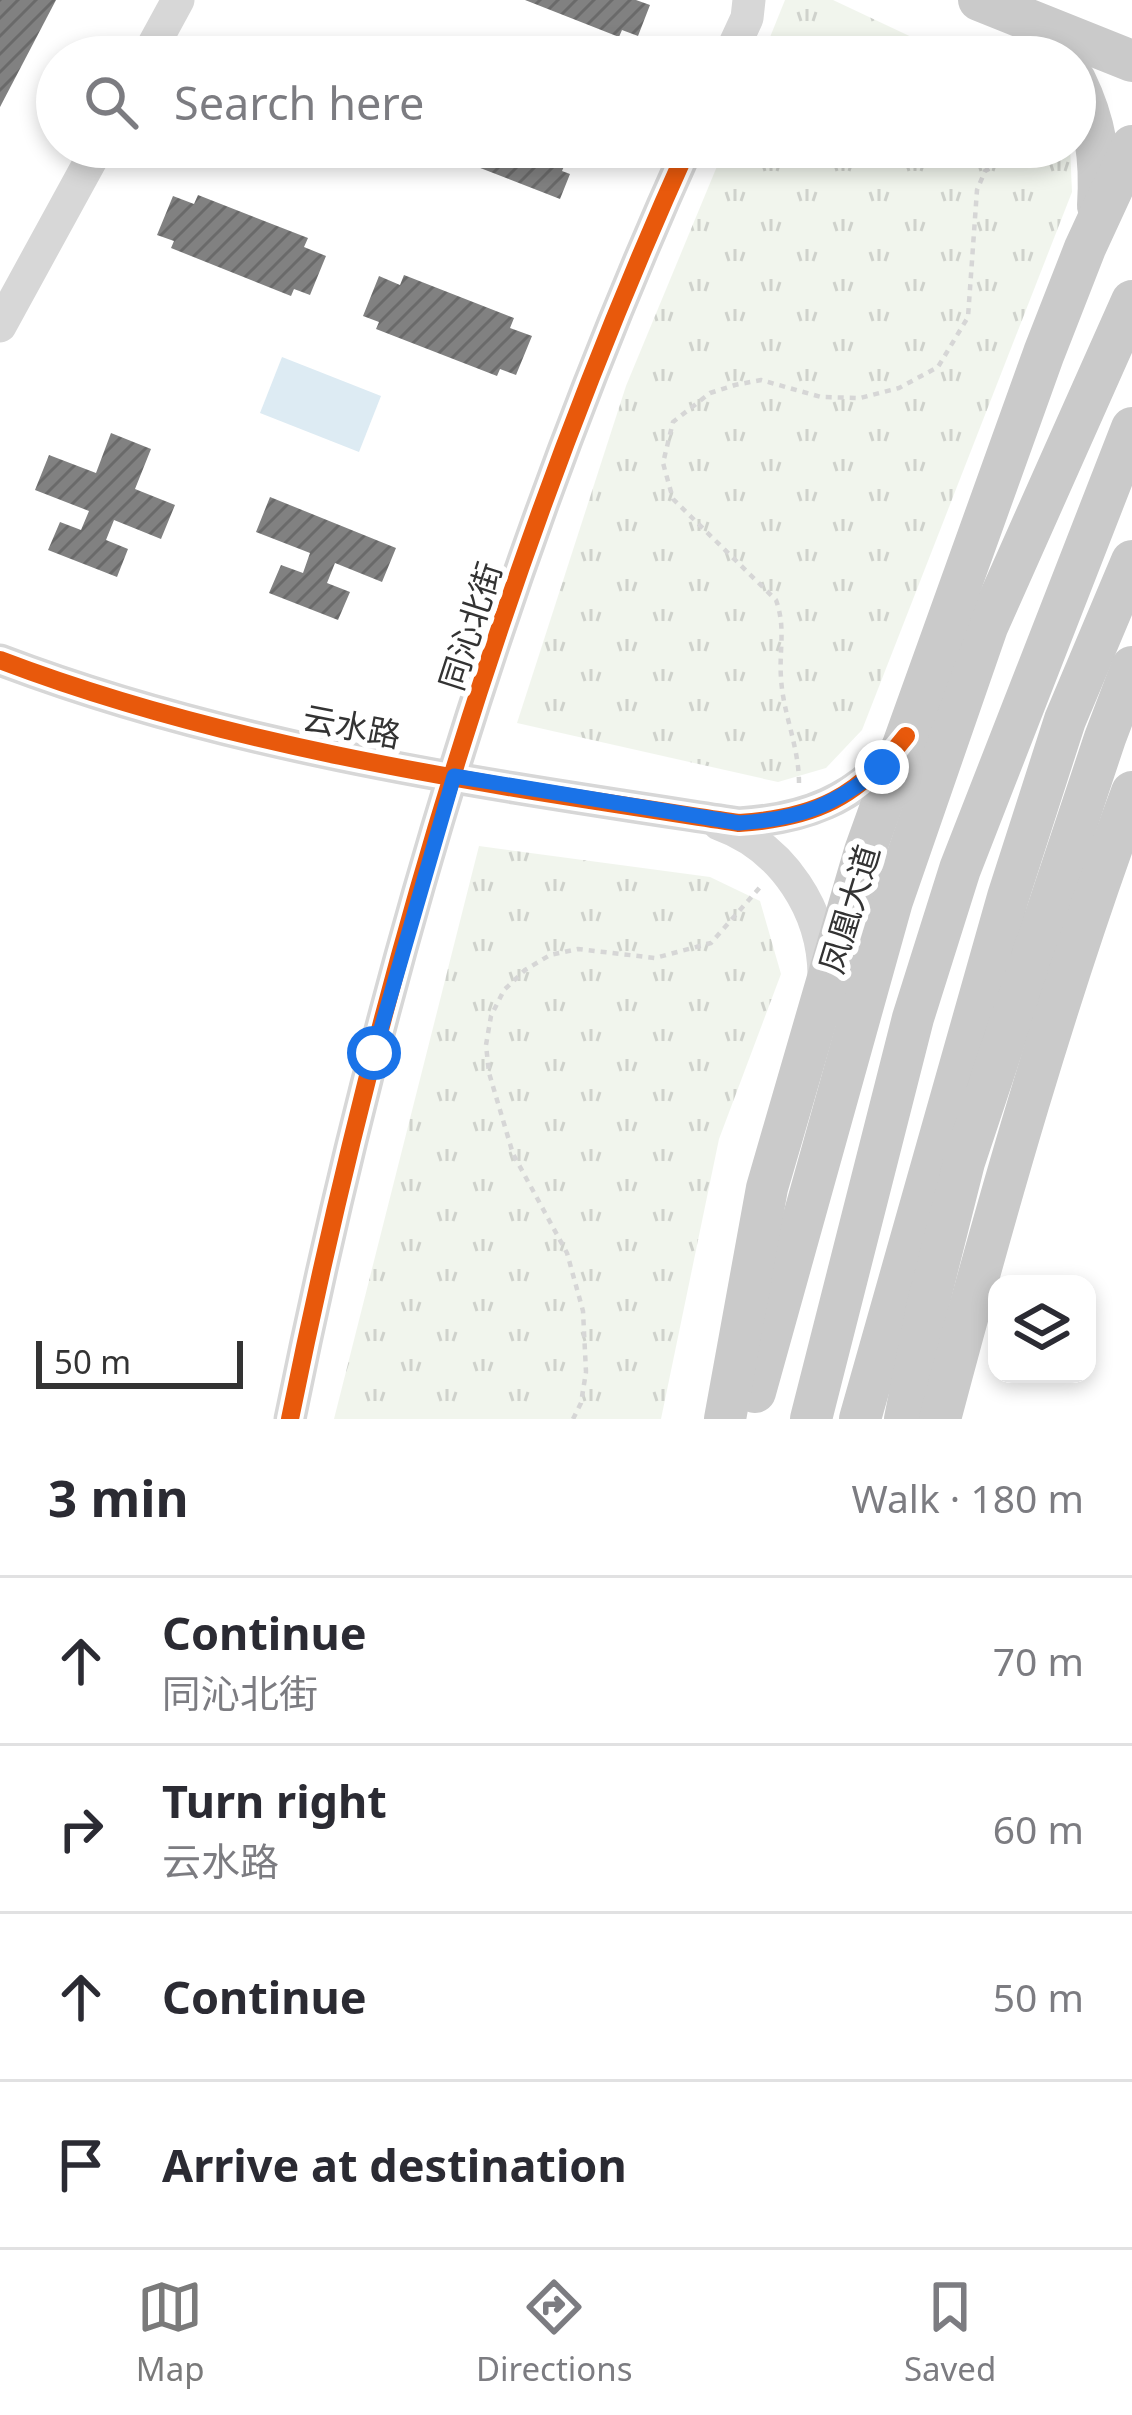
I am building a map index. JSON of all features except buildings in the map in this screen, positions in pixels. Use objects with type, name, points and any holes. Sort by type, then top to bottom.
[{"type":"main road","points":[[992,5],[1039,36]]},
{"type":"main road","points":[[992,5],[1068,36]]},
{"type":"main road","points":[[1096,47],[1132,62]]},
{"type":"main road","points":[[1085,248],[1098,205],[1101,160],[1096,135]]},
{"type":"main road","name":"凤凰大道","points":[[725,1419],[767,1188],[866,851],[1085,248],[1132,146]]},
{"type":"main road","points":[[746,1419],[892,901],[987,627],[1132,301]]},
{"type":"main road","points":[[812,1419],[913,1018],[960,869],[1132,428]]},
{"type":"main road","points":[[860,1419],[1008,897],[1065,720],[1132,561]]},
{"type":"main road","points":[[905,1419],[964,1162],[1132,667]]},
{"type":"main road","points":[[940,1419],[995,1215],[1097,886],[1132,792]]},
{"type":"street","points":[[158,36],[178,0]]},
{"type":"street","points":[[739,36],[754,6]]},
{"type":"street","points":[[0,326],[87,168]]},
{"type":"street","name":"同沁北街","points":[[290,1419],[374,1053],[454,776],[566,440],[679,168]]},
{"type":"street","name":"云水路","points":[[0,660],[94,693],[244,734],[454,776],[700,817]]},
{"type":"street","points":[[700,817],[739,823],[799,815],[851,792],[882,767],[906,736]]},
{"type":"street","points":[[700,817],[761,846],[805,898],[818,929],[823,996]]},
{"type":"path","points":[[799,815],[799,758],[781,678],[784,622],[776,600],[673,499],[663,463],[673,422],[710,393],[735,385],[761,380],[821,397],[860,398],[899,388],[938,367],[968,317],[977,190],[991,168]]},
{"type":"path","points":[[573,1419],[586,1372],[584,1312],[567,1253],[512,1154],[489,1073],[486,1045],[491,1016],[504,990],[550,955],[578,949],[655,958],[711,943],[780,864]]},
{"type":"green space","points":[[785,0],[833,0],[909,36],[770,36]]},
{"type":"green space","points":[[716,168],[1071,168],[1072,192],[862,730],[826,768],[778,782],[517,723],[626,386]]},
{"type":"green space","points":[[479,846],[710,877],[760,901],[781,974],[719,1139],[661,1419],[334,1419]]},
{"type":"shaded area","points":[[282,357],[381,396],[359,452],[260,413]]},
{"type":"cycle path","points":[[290,1419],[364,1093],[453,772],[561,456],[679,168]]},
{"type":"cycle path","points":[[0,660],[89,691],[272,741],[458,778],[739,823],[791,816],[833,800],[870,775],[906,736]]},
{"type":"route","points":[[374,1053],[454,776],[739,823],[816,810],[851,792],[882,767]]}]
